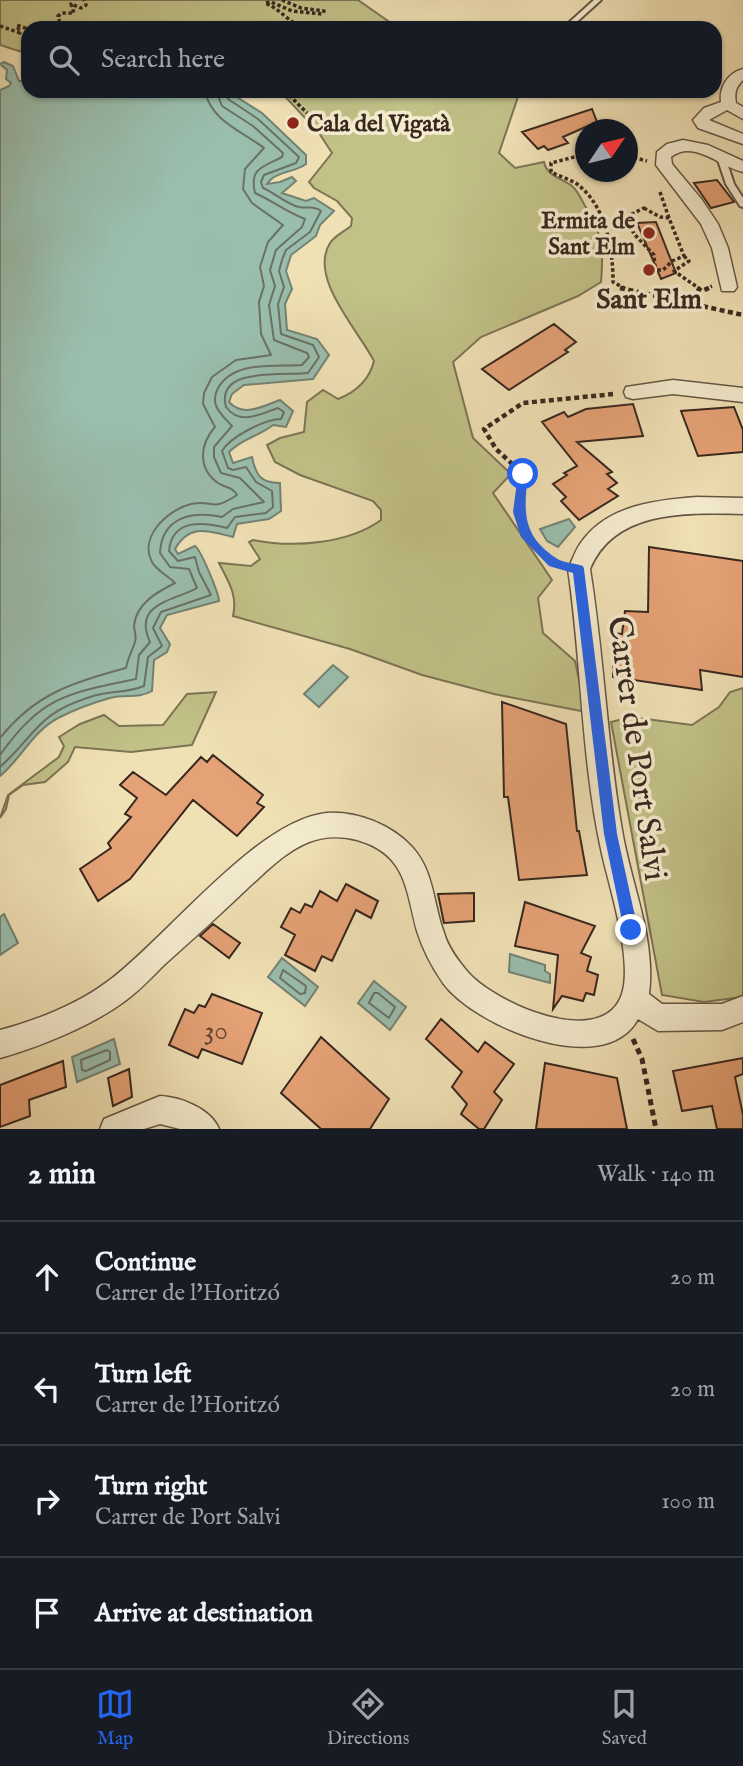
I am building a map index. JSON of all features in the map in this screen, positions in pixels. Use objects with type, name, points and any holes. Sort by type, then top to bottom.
[{"type":"street","points":[[743,73],[728,89],[726,96],[729,105],[743,114]]},
{"type":"street","points":[[729,105],[704,114],[701,120],[703,125],[743,139]]},
{"type":"street","points":[[728,287],[720,249],[709,223],[685,186],[664,165],[663,156],[670,149],[688,143],[743,167]]},
{"type":"street","points":[[633,392],[673,387],[743,395]]},
{"type":"street","points":[[579,569],[582,555],[592,542],[614,524],[635,514],[670,507],[743,506]]},
{"type":"street","name":"Carrer de Port Salvi","points":[[579,569],[611,834],[637,968],[635,1000]]},
{"type":"street","points":[[0,1044],[37,1034],[117,992],[268,853],[296,834],[330,825],[366,830],[394,847],[412,867],[442,962],[464,989],[493,1010],[560,1033],[578,1035],[600,1033],[623,1019],[635,1000],[658,1018],[722,1017],[743,1009]]},
{"type":"street","points":[[114,1129],[146,1113],[165,1108],[180,1112],[205,1129]]},
{"type":"lane","points":[[574,21],[598,0]]},
{"type":"lane","points":[[721,157],[730,184],[743,204]]},
{"type":"path","points":[[59,21],[58,16],[62,13],[74,13],[71,4],[81,8],[86,5],[84,0]]},
{"type":"path","points":[[282,0],[301,8],[324,11],[322,14],[309,14],[271,2],[265,4],[277,8],[289,21]]},
{"type":"path","points":[[0,26],[20,33],[17,25],[21,26]]},
{"type":"path","points":[[292,98],[307,113]]},
{"type":"path","points":[[575,157],[551,163],[551,172],[567,177],[582,188],[593,203],[610,239],[614,256],[613,282],[620,288],[743,315]]},
{"type":"path","points":[[660,191],[684,256],[689,261],[674,271],[702,290]]},
{"type":"path","points":[[669,218],[660,217],[643,208],[626,217],[634,234],[654,255],[655,266],[649,270],[663,270],[672,261],[684,256]]},
{"type":"path","points":[[579,569],[553,563],[525,534],[519,512],[523,474],[496,449],[484,429],[523,403],[633,392]]},
{"type":"path","points":[[642,1059],[656,1129]]},
{"type":"green space","points":[[0,0],[358,0],[388,21],[21,21],[21,52],[0,45]]},
{"type":"green space","points":[[286,98],[518,98],[499,153],[515,168],[544,162],[551,174],[576,190],[595,223],[602,250],[601,282],[578,296],[481,337],[453,362],[473,438],[511,474],[493,493],[552,580],[538,598],[543,633],[575,661],[586,712],[494,694],[422,675],[350,649],[233,616],[233,595],[219,563],[251,566],[260,559],[249,542],[320,542],[353,534],[381,520],[381,510],[373,501],[300,475],[275,462],[267,445],[280,438],[304,432],[307,402],[323,390],[338,399],[351,393],[365,380],[374,361],[338,304],[325,272],[325,257],[330,243],[351,226],[352,218],[337,201],[314,188],[309,182],[332,153],[319,133]]},
{"type":"green space","points":[[743,688],[743,997],[704,1002],[662,995],[611,722],[631,717],[692,725],[719,707],[730,692]]},
{"type":"green space","points":[[216,692],[192,745],[131,752],[75,747],[68,762],[45,782],[23,785],[9,795],[6,809],[0,818],[8,795],[59,757],[64,746],[59,737],[80,724],[104,715],[119,726],[163,725],[187,694]]},
{"type":"water","points":[[4,62],[13,66],[21,81],[21,98],[238,98],[262,113],[306,155],[306,164],[280,174],[267,184],[292,177],[296,181],[282,193],[306,201],[314,198],[334,211],[320,225],[316,236],[291,255],[286,271],[292,289],[285,304],[287,330],[317,339],[329,355],[313,379],[244,385],[232,394],[229,402],[235,407],[247,410],[280,400],[293,411],[286,427],[273,425],[229,452],[233,463],[252,457],[255,469],[263,480],[280,483],[281,511],[269,519],[237,524],[233,537],[200,531],[187,535],[175,549],[178,554],[195,546],[198,549],[219,601],[167,615],[160,628],[170,644],[167,652],[154,660],[152,691],[142,695],[110,698],[58,718],[41,730],[0,776],[0,90],[11,83],[6,79],[7,70],[0,64]]},
{"type":"water","points":[[569,519],[575,527],[558,547],[547,541],[540,529]]},
{"type":"water","points":[[333,665],[348,677],[319,707],[304,694]]},
{"type":"water","points":[[4,914],[18,943],[0,955],[0,917]]},
{"type":"water","points":[[510,954],[545,965],[545,971],[550,974],[550,983],[509,972]]},
{"type":"water","points":[[282,958],[318,987],[305,1006],[268,977]]},
{"type":"water","points":[[374,981],[406,1007],[390,1030],[358,1003]]},
{"type":"water","points":[[114,1039],[120,1064],[77,1082],[72,1057]]},
{"type":"building","points":[[592,109],[596,119],[575,119],[575,132],[563,137],[568,143],[548,150],[544,146],[538,149],[522,132]]},
{"type":"building","points":[[717,180],[734,202],[711,208],[694,183]]},
{"type":"building","points":[[656,222],[676,273],[661,279],[637,223]]},
{"type":"building","points":[[554,324],[576,342],[565,350],[568,352],[509,390],[482,369]]},
{"type":"building","points":[[633,404],[643,436],[577,442],[612,472],[607,474],[617,483],[608,489],[618,496],[579,520],[561,501],[566,497],[553,484],[567,475],[564,473],[577,466],[542,422],[564,412],[568,417],[586,409]]},
{"type":"building","points":[[734,407],[743,430],[743,452],[698,456],[681,411]]},
{"type":"building","points":[[649,547],[743,561],[743,677],[700,670],[702,690],[613,677],[613,633],[622,634],[625,611],[648,612]]},
{"type":"building","points":[[502,702],[566,724],[577,831],[587,875],[519,880],[508,797],[504,797]]},
{"type":"building","points":[[213,755],[263,795],[257,803],[264,807],[237,836],[193,800],[130,879],[98,901],[80,869],[111,848],[108,843],[131,817],[125,814],[137,798],[120,785],[133,772],[166,795],[201,757],[207,762]]},
{"type":"building","points":[[346,884],[378,901],[371,918],[356,910],[332,961],[322,956],[315,971],[285,955],[295,935],[281,927],[291,908],[300,913],[305,904],[312,907],[320,891],[337,901]]},
{"type":"building","points":[[474,893],[474,921],[444,923],[438,894]]},
{"type":"building","points":[[525,902],[595,926],[581,953],[591,957],[587,971],[598,975],[594,995],[586,993],[583,1001],[562,996],[553,1009],[558,955],[515,946]]},
{"type":"building","points":[[213,924],[240,943],[229,958],[200,936]]},
{"type":"building","points":[[212,994],[262,1013],[242,1064],[202,1049],[198,1058],[169,1045],[185,1009],[194,1013],[199,1005],[205,1007]]},
{"type":"building","points":[[441,1019],[478,1052],[485,1042],[514,1064],[494,1092],[502,1100],[484,1129],[479,1129],[461,1114],[467,1104],[452,1087],[462,1072],[426,1039]]},
{"type":"building","points":[[321,1037],[389,1099],[370,1129],[321,1129],[281,1093]]},
{"type":"building","points":[[743,1058],[743,1074],[735,1077],[743,1115],[743,1129],[717,1129],[712,1106],[682,1111],[673,1071]]},
{"type":"building","points":[[63,1061],[66,1087],[29,1100],[30,1116],[0,1127],[0,1085]]},
{"type":"building","points":[[545,1063],[617,1078],[627,1129],[536,1129]]},
{"type":"building","points":[[129,1069],[132,1097],[113,1106],[108,1078]]},
{"type":"place","name":"Cala del Vigatà","points":[[293,123]]},
{"type":"place","name":"Ermita de Sant Elm","points":[[649,233]]},
{"type":"place","name":"Sant Elm","points":[[649,270]]},
{"type":"route","points":[[523,474],[519,512],[525,534],[553,563],[579,569],[611,834],[631,930]]}]
